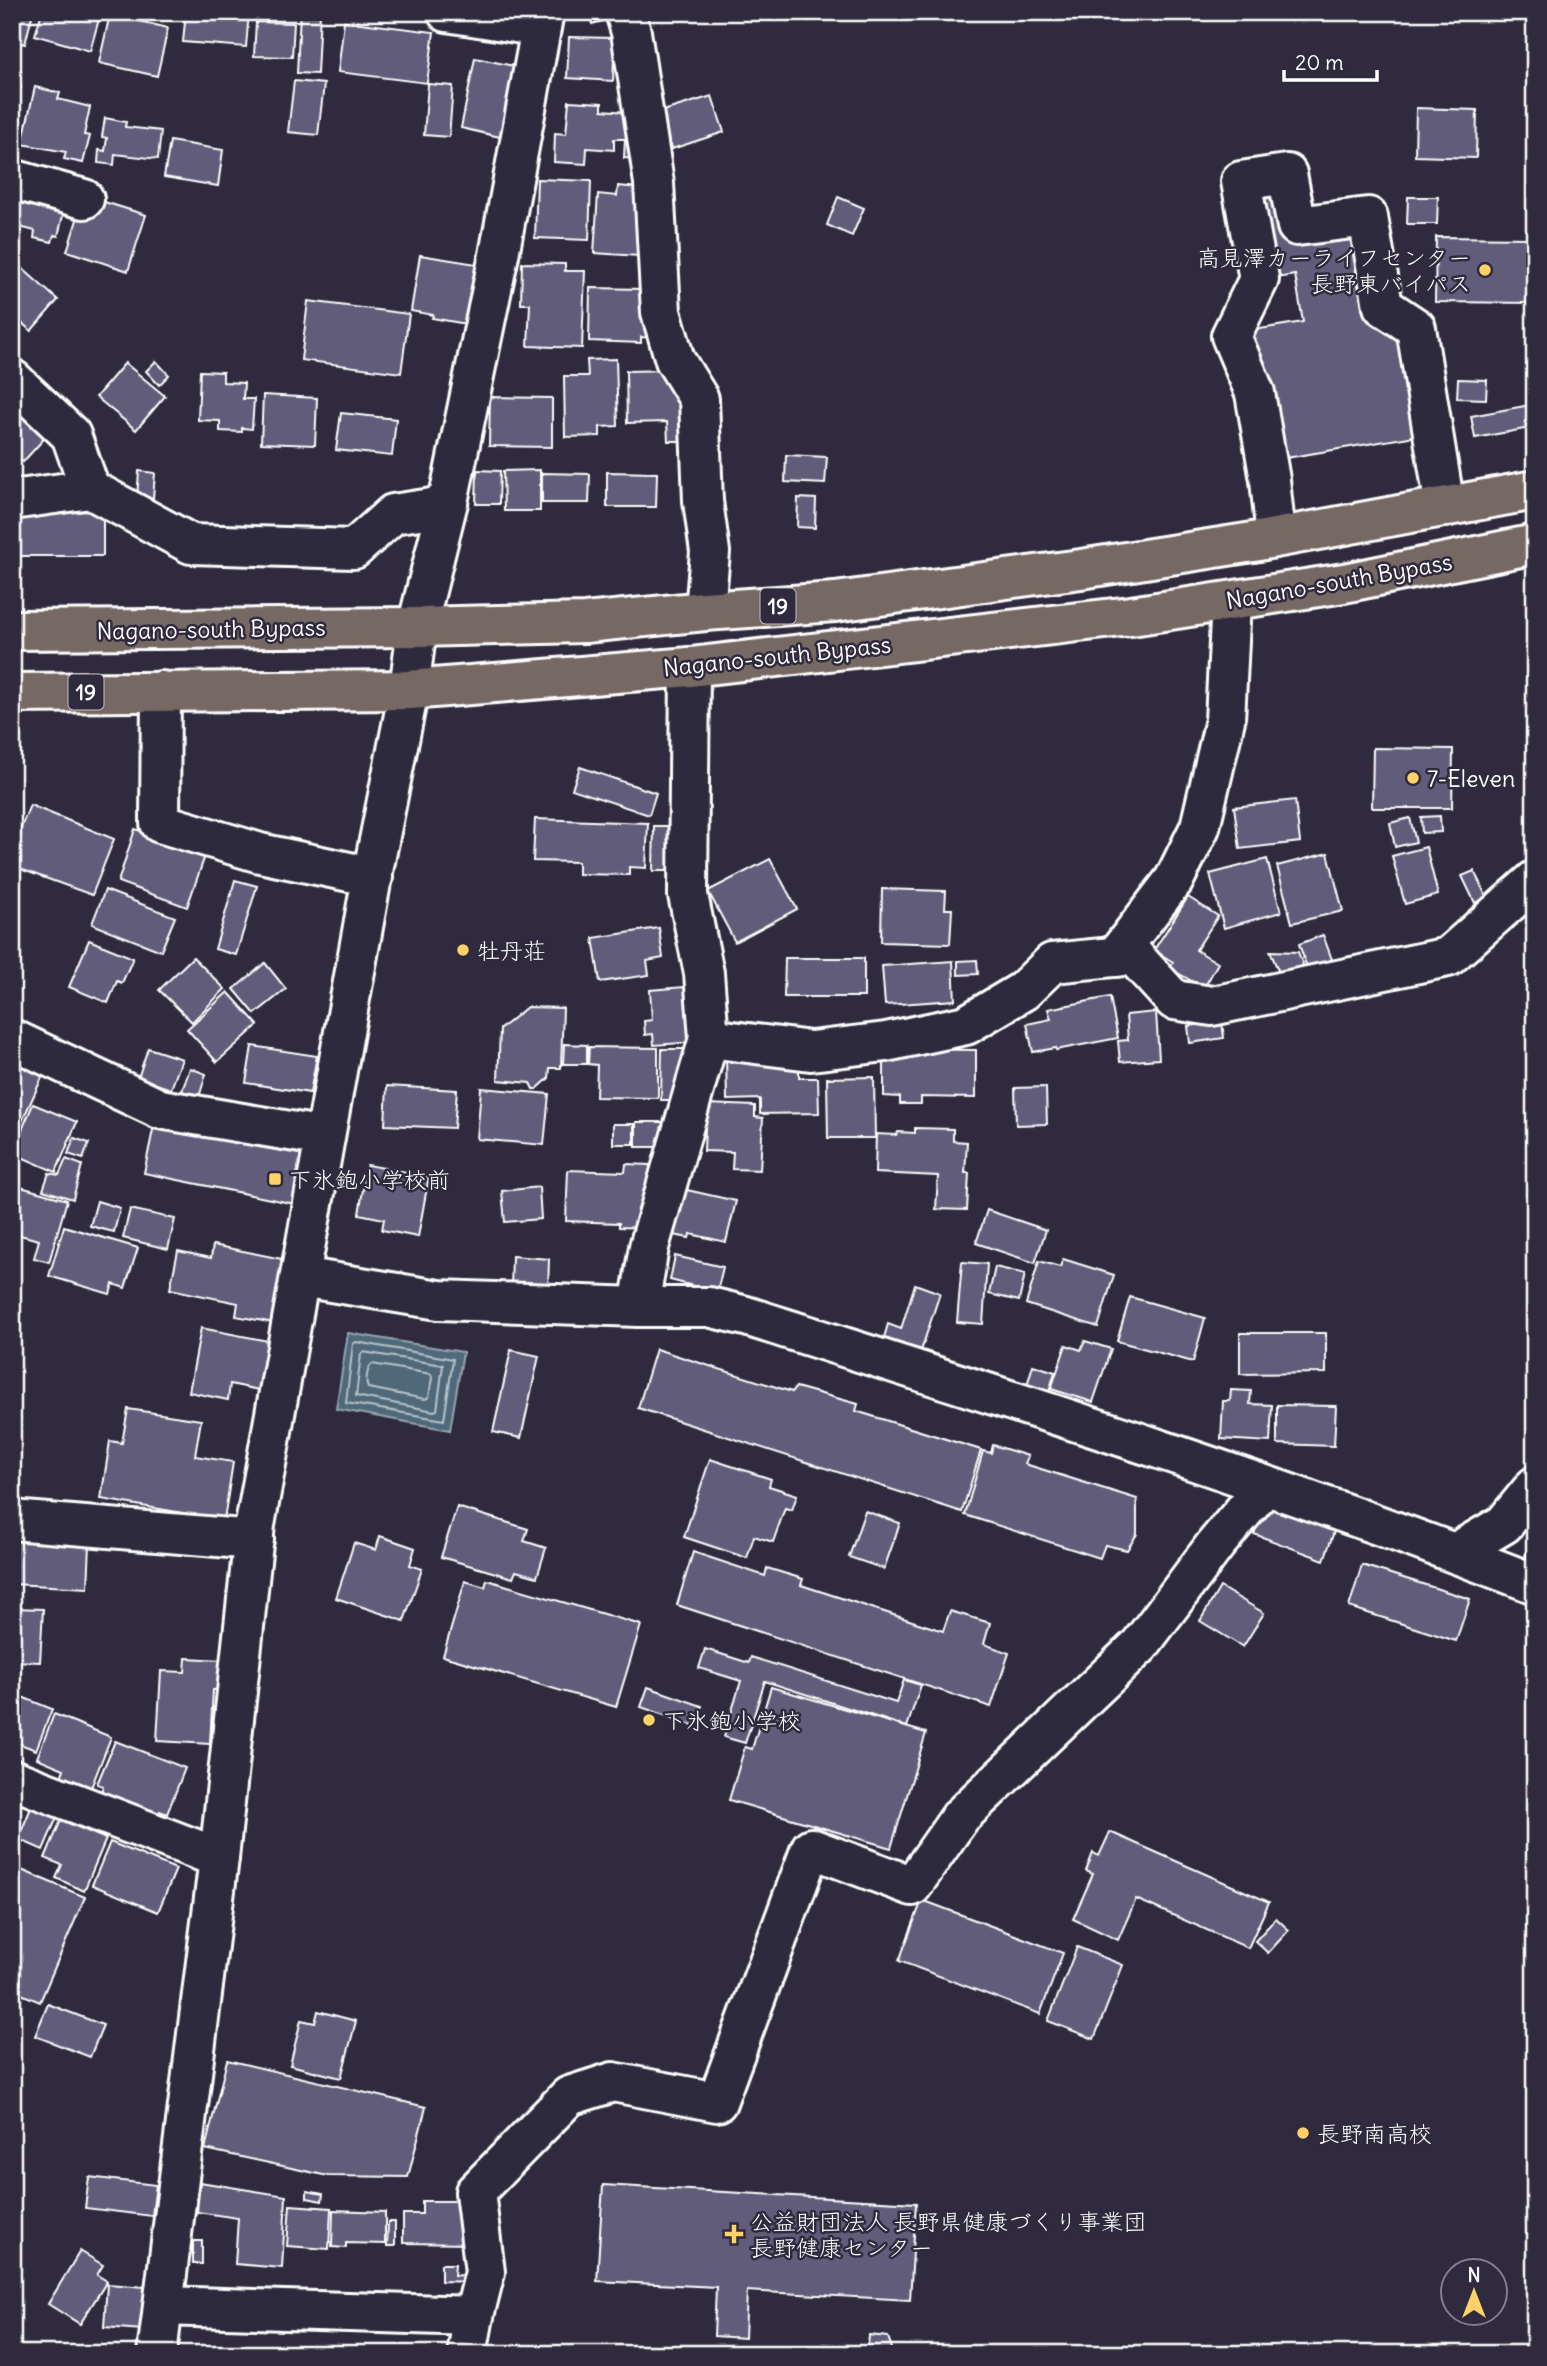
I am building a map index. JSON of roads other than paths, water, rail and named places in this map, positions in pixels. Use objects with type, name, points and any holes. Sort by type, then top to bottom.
[{"type":"highway","name":"Nagano-south Bypass","points":[[12,630],[417,627],[585,622],[835,602],[1081,569],[1535,491]]},
{"type":"highway","name":"Nagano-south Bypass","points":[[12,694],[409,690],[690,667],[1131,616],[1344,583],[1535,544]]},
{"type":"street","points":[[157,2354],[219,1858],[254,1540],[325,1136],[409,690],[417,627],[448,502],[499,255],[542,20],[447,12]]},
{"type":"street","points":[[625,12],[631,32],[654,183],[661,312],[676,360],[699,399],[704,500],[710,552],[705,611]]},
{"type":"street","points":[[1276,537],[1270,480],[1255,393],[1230,336],[1259,279],[1241,181],[1287,174],[1297,226],[1368,216],[1383,306],[1416,328],[1445,507]]},
{"type":"street","points":[[12,179],[84,199]]},
{"type":"street","points":[[12,379],[71,435],[90,489]]},
{"type":"street","points":[[12,500],[90,489],[191,544],[354,549],[393,514],[432,508],[448,502]]},
{"type":"street","points":[[1115,957],[1174,880],[1200,827],[1225,720],[1231,601]]},
{"type":"street","points":[[639,1307],[649,1247],[709,1038],[704,974],[688,895],[690,667]]},
{"type":"street","points":[[161,691],[160,823],[260,853],[373,877]]},
{"type":"street","points":[[709,1038],[811,1051],[899,1039],[965,1025],[1023,991],[1052,963],[1133,955],[1174,1000],[1212,1006],[1448,957],[1535,880]]},
{"type":"street","points":[[12,1039],[160,1109],[325,1136]]},
{"type":"street","points":[[301,1277],[439,1300],[709,1307],[746,1316],[1265,1486],[1535,1584]]},
{"type":"street","points":[[467,2354],[485,2272],[475,2192],[569,2096],[613,2082],[717,2102],[811,1848],[912,1886],[961,1816],[1140,1645],[1216,1544],[1265,1486]]},
{"type":"street","points":[[1455,1553],[1504,1524],[1535,1486]]},
{"type":"street","points":[[12,1520],[254,1540]]},
{"type":"street","points":[[12,1779],[219,1858]]},
{"type":"street","points":[[163,2306],[474,2316]]},
{"type":"water","points":[[348,1333],[463,1352],[450,1430],[336,1409]]},
{"type":"place","name":"高見澤カーライフセンター 長野東バイパス","points":[[1485,270]]},
{"type":"place","name":"7-Eleven","points":[[1413,778]]},
{"type":"place","name":"牡丹荘","points":[[463,950]]},
{"type":"place","name":"下氷鉋小学校前","points":[[275,1179]]},
{"type":"place","name":"下氷鉋小学校","points":[[649,1720]]},
{"type":"place","name":"長野南高校","points":[[1303,2133]]},
{"type":"place","name":"公益財団法人 長野県健康づくり事業団 長野健康センター","points":[[734,2234]]}]
